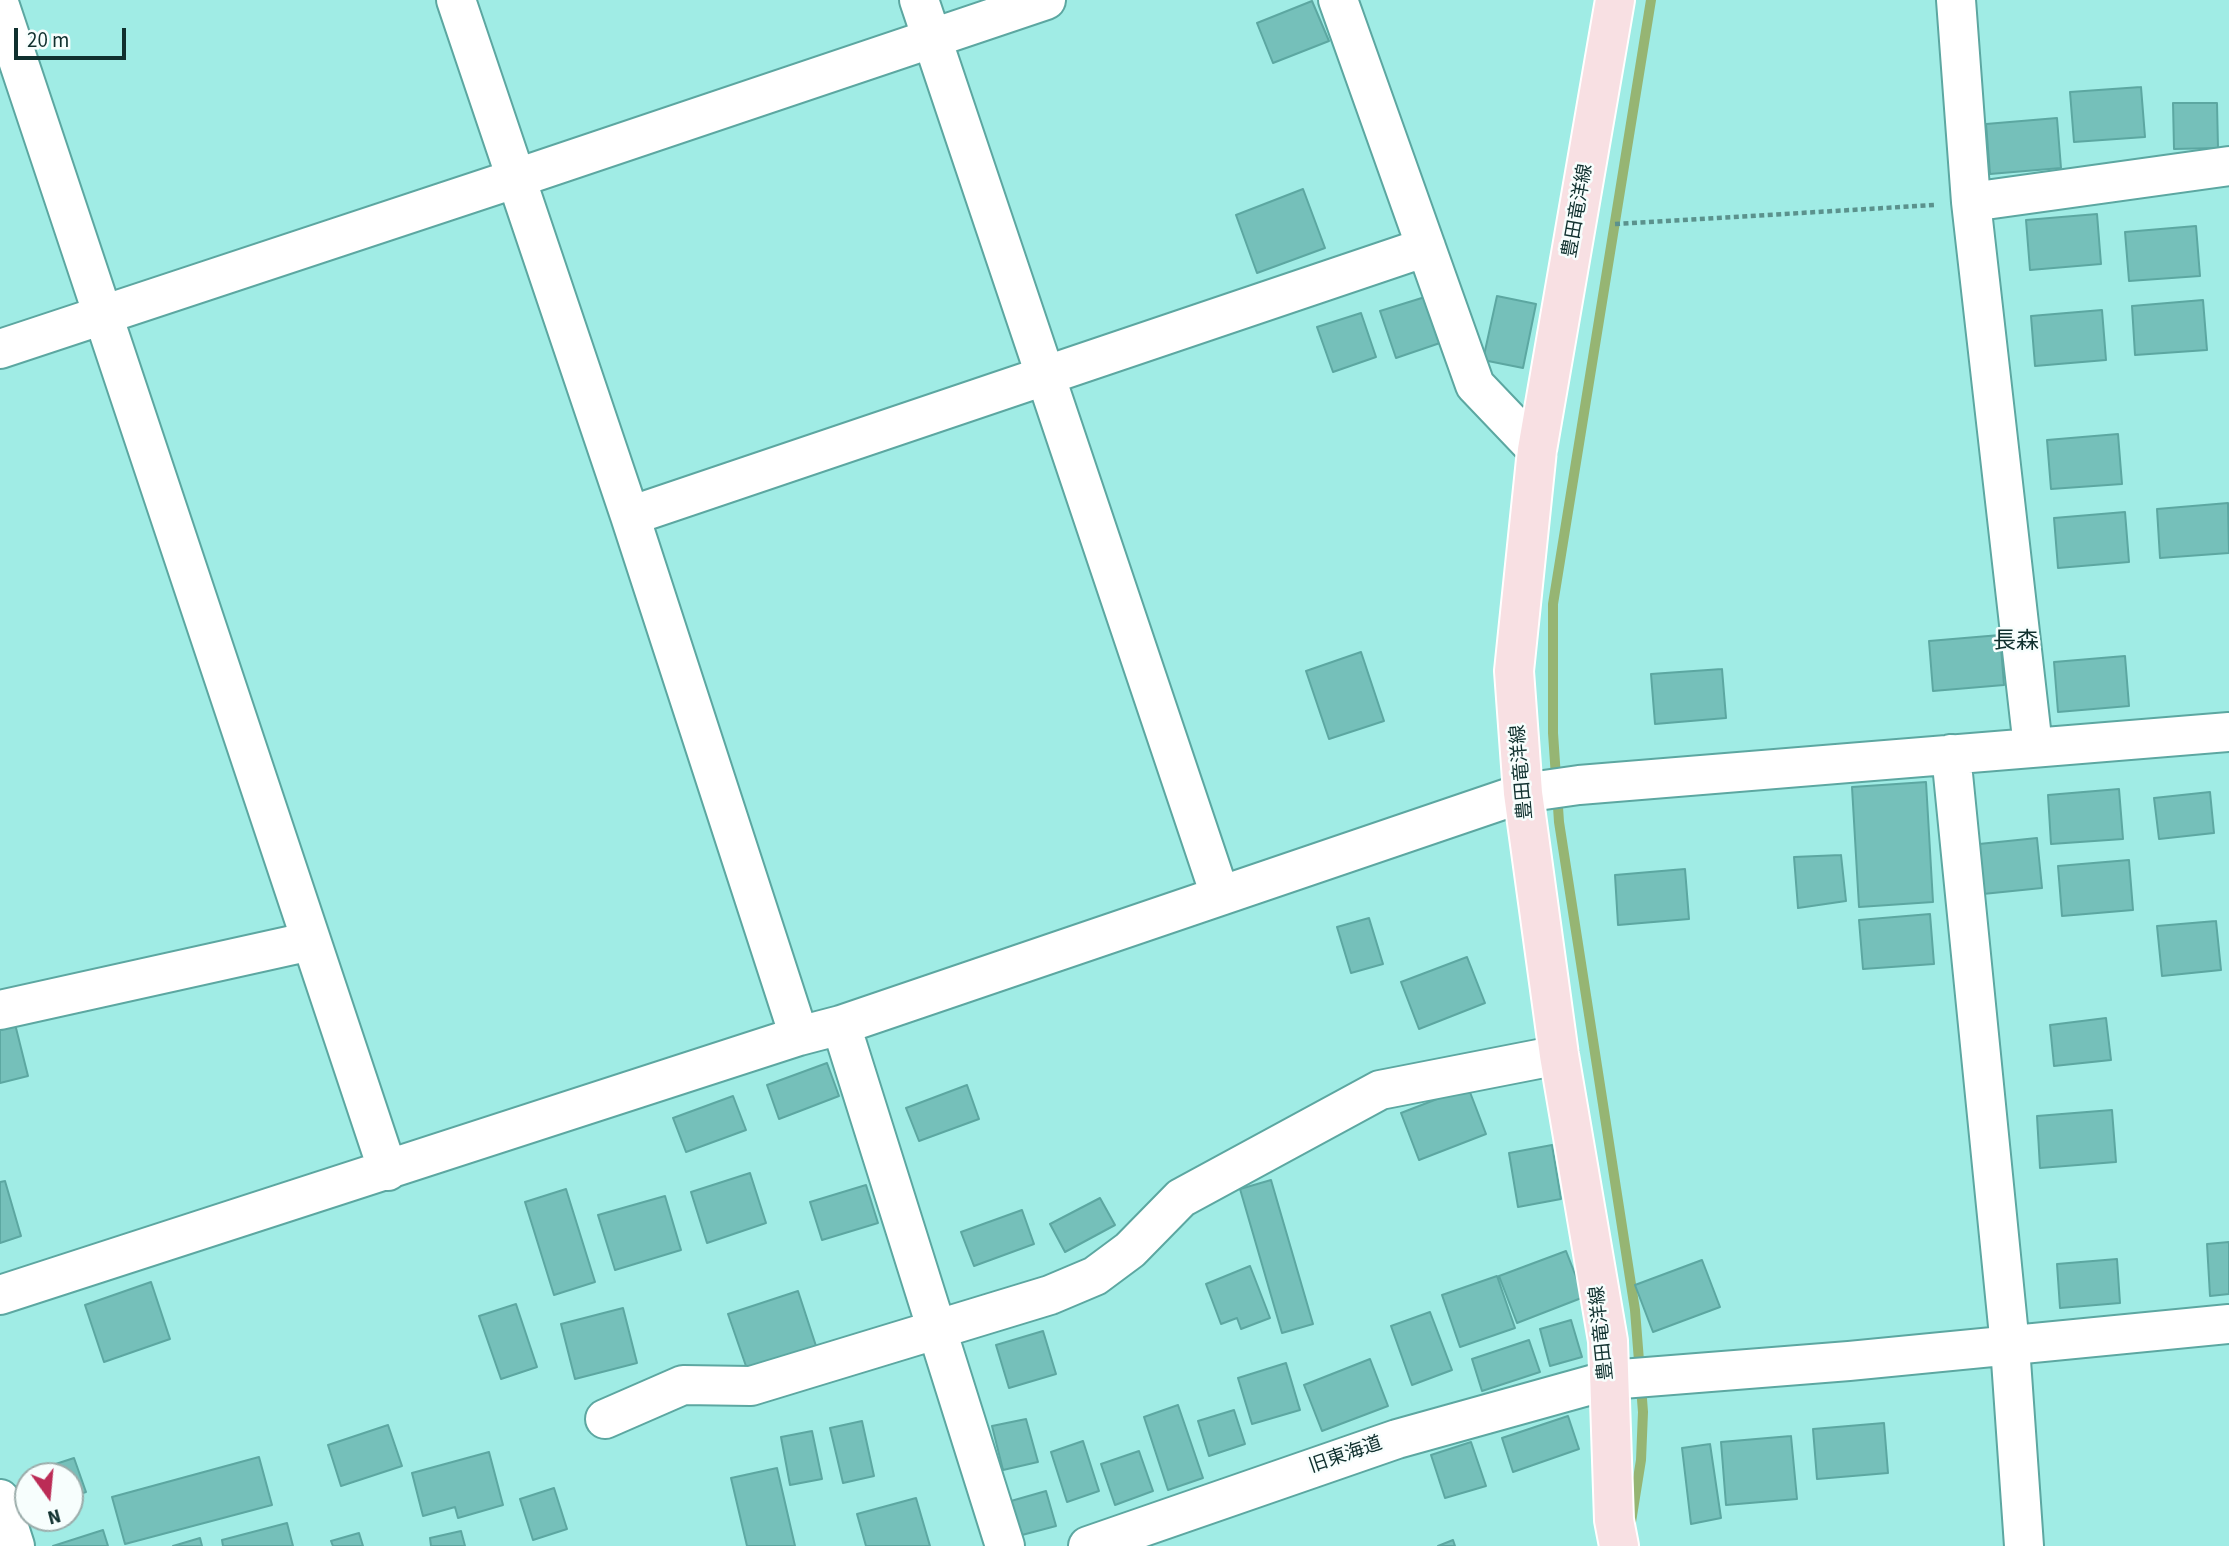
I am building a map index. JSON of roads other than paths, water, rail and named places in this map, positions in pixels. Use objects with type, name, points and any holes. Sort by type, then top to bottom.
[{"type":"main road","name":"豊田竜洋線","points":[[1615,0],[1537,450],[1514,671],[1523,793],[1559,1055],[1608,1341],[1614,1520],[1619,1546]]},
{"type":"street","points":[[456,0],[630,516],[799,1036]]},
{"type":"street","points":[[919,0],[1220,895]]},
{"type":"street","points":[[0,349],[1046,0]]},
{"type":"street","points":[[1338,0],[1475,385],[1537,450]]},
{"type":"street","points":[[1956,0],[1971,202],[2033,747]]},
{"type":"street","points":[[0,6],[388,1171]]},
{"type":"street","points":[[1971,202],[2229,166]]},
{"type":"street","points":[[630,516],[1426,247]]},
{"type":"street","points":[[0,1295],[799,1036],[841,1025],[1523,793],[1579,785],[2229,732]]},
{"type":"street","points":[[1951,754],[2010,1346],[2024,1546]]},
{"type":"street","points":[[0,1010],[312,941]]},
{"type":"street","points":[[841,1025],[1004,1546]]},
{"type":"street","points":[[606,1419],[683,1385],[751,1386],[1050,1295],[1094,1276],[1130,1250],[1181,1198],[1380,1090],[1559,1055]]},
{"type":"street","name":"旧東海道","points":[[1088,1546],[1397,1439],[1609,1380],[2010,1346],[2229,1324]]},
{"type":"street","points":[[0,1499],[15,1546]]},
{"type":"waterway","points":[[1631,1522],[1641,1460],[1643,1412],[1635,1310],[1559,822],[1553,733],[1553,604],[1651,0]]},
{"type":"district","name":"長森","points":[[2016,643]]}]
